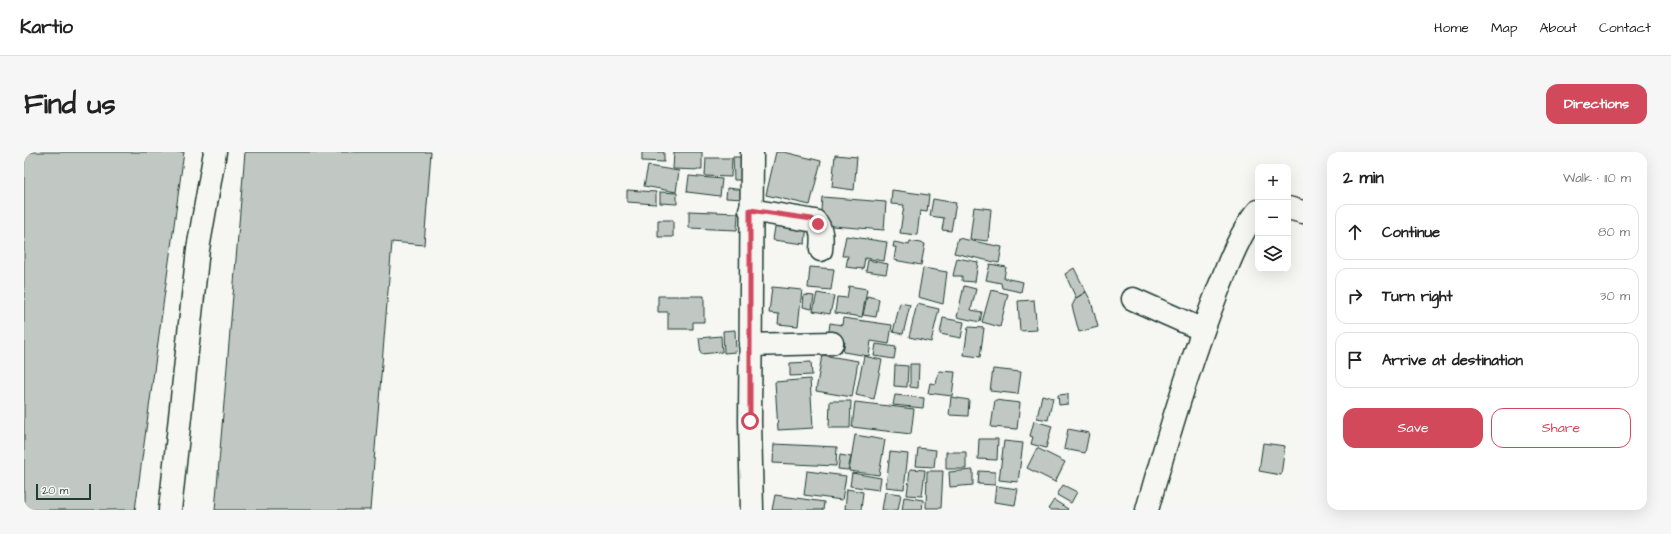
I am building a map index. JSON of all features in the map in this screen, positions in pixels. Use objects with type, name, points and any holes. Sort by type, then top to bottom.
[{"type":"street","points":[[170,510],[198,249],[215,152]]},
{"type":"street","points":[[752,152],[750,210],[752,510]]},
{"type":"street","points":[[1291,209],[1303,212]]},
{"type":"street","points":[[750,210],[815,221],[818,224],[821,234],[821,250]]},
{"type":"street","points":[[1147,510],[1164,448],[1203,330],[1228,265],[1255,214]]},
{"type":"street","points":[[1133,298],[1203,330]]},
{"type":"street","points":[[750,344],[832,343]]},
{"type":"building","points":[[24,152],[184,152],[135,510],[24,510]]},
{"type":"building","points":[[245,152],[431,152],[424,245],[392,242],[370,510],[215,510]]},
{"type":"building","points":[[642,152],[664,152],[664,162],[642,161]]},
{"type":"building","points":[[674,152],[702,152],[702,170],[673,169]]},
{"type":"building","points":[[776,152],[784,152],[821,161],[810,205],[766,195]]},
{"type":"building","points":[[835,155],[857,157],[854,190],[832,187]]},
{"type":"building","points":[[733,157],[745,157],[745,180],[734,180]]},
{"type":"building","points":[[706,158],[732,158],[731,177],[705,176]]},
{"type":"building","points":[[648,166],[679,171],[676,192],[644,186]]},
{"type":"building","points":[[689,176],[722,179],[720,196],[687,192]]},
{"type":"building","points":[[727,188],[744,190],[743,199],[726,198]]},
{"type":"building","points":[[627,190],[656,192],[656,204],[627,202]]},
{"type":"building","points":[[892,190],[929,195],[927,212],[920,211],[917,235],[900,233],[904,205],[891,204]]},
{"type":"building","points":[[660,192],[677,193],[677,204],[660,203]]},
{"type":"building","points":[[822,197],[886,202],[884,230],[820,225]]},
{"type":"building","points":[[933,199],[956,203],[951,231],[942,230],[944,218],[930,216]]},
{"type":"building","points":[[974,207],[991,209],[988,241],[970,239]]},
{"type":"building","points":[[689,211],[738,213],[737,230],[689,228]]},
{"type":"building","points":[[658,220],[673,220],[673,237],[658,237]]},
{"type":"building","points":[[776,220],[807,223],[805,244],[773,240]]},
{"type":"building","points":[[846,236],[887,242],[884,261],[865,258],[863,269],[846,267],[848,256],[842,256]]},
{"type":"building","points":[[958,238],[1002,247],[999,263],[954,253]]},
{"type":"building","points":[[910,241],[925,244],[921,265],[894,260],[896,247],[893,247],[894,242],[909,245]]},
{"type":"building","points":[[957,258],[978,262],[975,282],[962,281],[962,276],[953,276]]},
{"type":"building","points":[[868,260],[888,264],[886,274],[866,271]]},
{"type":"building","points":[[990,264],[1006,267],[1004,278],[1023,282],[1021,292],[1002,288],[1001,283],[986,280]]},
{"type":"building","points":[[810,267],[834,269],[831,290],[808,288]]},
{"type":"building","points":[[923,268],[947,272],[943,304],[918,297]]},
{"type":"building","points":[[1074,268],[1086,292],[1076,298],[1065,274]]},
{"type":"building","points":[[849,286],[867,289],[862,317],[835,313],[837,297],[847,298]]},
{"type":"building","points":[[964,286],[976,289],[971,310],[982,312],[980,322],[957,317]]},
{"type":"building","points":[[772,287],[802,290],[798,326],[778,324],[779,314],[769,313]]},
{"type":"building","points":[[991,290],[1008,294],[1000,327],[982,322]]},
{"type":"building","points":[[1086,292],[1091,301],[1098,327],[1079,332],[1072,306],[1076,298]]},
{"type":"building","points":[[817,293],[834,296],[830,314],[813,311]]},
{"type":"building","points":[[804,295],[814,296],[812,309],[803,307]]},
{"type":"building","points":[[658,296],[704,296],[704,322],[693,322],[693,329],[668,329],[668,312],[658,312]]},
{"type":"building","points":[[867,296],[879,299],[876,317],[863,315]]},
{"type":"building","points":[[1034,300],[1037,330],[1020,331],[1018,301]]},
{"type":"building","points":[[900,303],[910,305],[903,334],[893,332]]},
{"type":"building","points":[[917,304],[939,309],[931,342],[909,337]]},
{"type":"building","points":[[843,318],[892,325],[889,344],[871,341],[869,356],[843,352],[845,342],[828,340],[830,323],[842,325]]},
{"type":"building","points":[[943,318],[964,322],[961,338],[940,334]]},
{"type":"building","points":[[968,327],[984,328],[980,357],[964,355]]},
{"type":"building","points":[[735,330],[736,352],[724,353],[723,331]]},
{"type":"building","points":[[721,336],[722,352],[701,354],[699,338]]},
{"type":"building","points":[[876,344],[896,347],[894,359],[874,356]]},
{"type":"building","points":[[822,355],[858,361],[852,397],[816,391]]},
{"type":"building","points":[[864,356],[882,360],[874,399],[856,395]]},
{"type":"building","points":[[811,362],[812,375],[790,376],[790,363]]},
{"type":"building","points":[[910,364],[919,364],[918,388],[910,387]]},
{"type":"building","points":[[895,365],[908,366],[907,387],[894,386]]},
{"type":"building","points":[[993,369],[1021,372],[1018,394],[990,391]]},
{"type":"building","points":[[939,371],[955,372],[952,396],[928,393],[930,383],[936,384]]},
{"type":"building","points":[[810,379],[813,428],[778,430],[775,382]]},
{"type":"building","points":[[1068,394],[1068,404],[1059,405],[1058,395]]},
{"type":"building","points":[[895,395],[924,398],[923,408],[893,405]]},
{"type":"building","points":[[1042,395],[1053,398],[1048,420],[1037,418]]},
{"type":"building","points":[[951,397],[969,400],[968,416],[949,415]]},
{"type":"building","points":[[995,400],[1020,403],[1017,429],[991,427]]},
{"type":"building","points":[[830,401],[851,401],[850,428],[829,428]]},
{"type":"building","points":[[855,402],[914,409],[911,434],[852,427]]},
{"type":"building","points":[[1034,421],[1052,426],[1046,448],[1031,444],[1033,437],[1030,436]]},
{"type":"building","points":[[1068,429],[1089,433],[1085,453],[1064,449]]},
{"type":"building","points":[[855,435],[885,440],[879,475],[849,471]]},
{"type":"building","points":[[979,439],[998,439],[997,460],[978,459]]},
{"type":"building","points":[[1004,441],[1023,443],[1018,482],[999,480]]},
{"type":"building","points":[[1263,443],[1285,446],[1281,475],[1259,471]]},
{"type":"building","points":[[774,444],[837,447],[836,466],[773,463]]},
{"type":"building","points":[[918,448],[936,450],[934,467],[916,466]]},
{"type":"building","points":[[1037,448],[1065,462],[1055,482],[1027,468]]},
{"type":"building","points":[[890,452],[908,454],[904,489],[886,487]]},
{"type":"building","points":[[946,452],[966,452],[966,469],[946,469]]},
{"type":"building","points":[[840,455],[851,457],[848,470],[838,469]]},
{"type":"building","points":[[910,469],[925,470],[922,496],[907,495]]},
{"type":"building","points":[[973,470],[973,485],[950,487],[949,472]]},
{"type":"building","points":[[807,471],[846,476],[842,500],[804,495]]},
{"type":"building","points":[[927,471],[943,471],[941,508],[926,508]]},
{"type":"building","points":[[979,471],[995,472],[995,485],[978,484]]},
{"type":"building","points":[[852,473],[881,478],[879,490],[850,486]]},
{"type":"building","points":[[1063,485],[1077,492],[1071,503],[1057,495]]},
{"type":"building","points":[[996,486],[1018,489],[1015,505],[994,502]]},
{"type":"building","points":[[847,489],[863,492],[861,510],[845,509]]},
{"type":"building","points":[[885,492],[901,494],[898,510],[882,510]]},
{"type":"building","points":[[775,495],[824,502],[823,510],[772,510]]},
{"type":"building","points":[[904,497],[923,500],[922,510],[902,510]]},
{"type":"building","points":[[1054,500],[1068,509],[1048,509]]},
{"type":"route","points":[[750,421],[750,210],[812,219],[818,224]]}]
